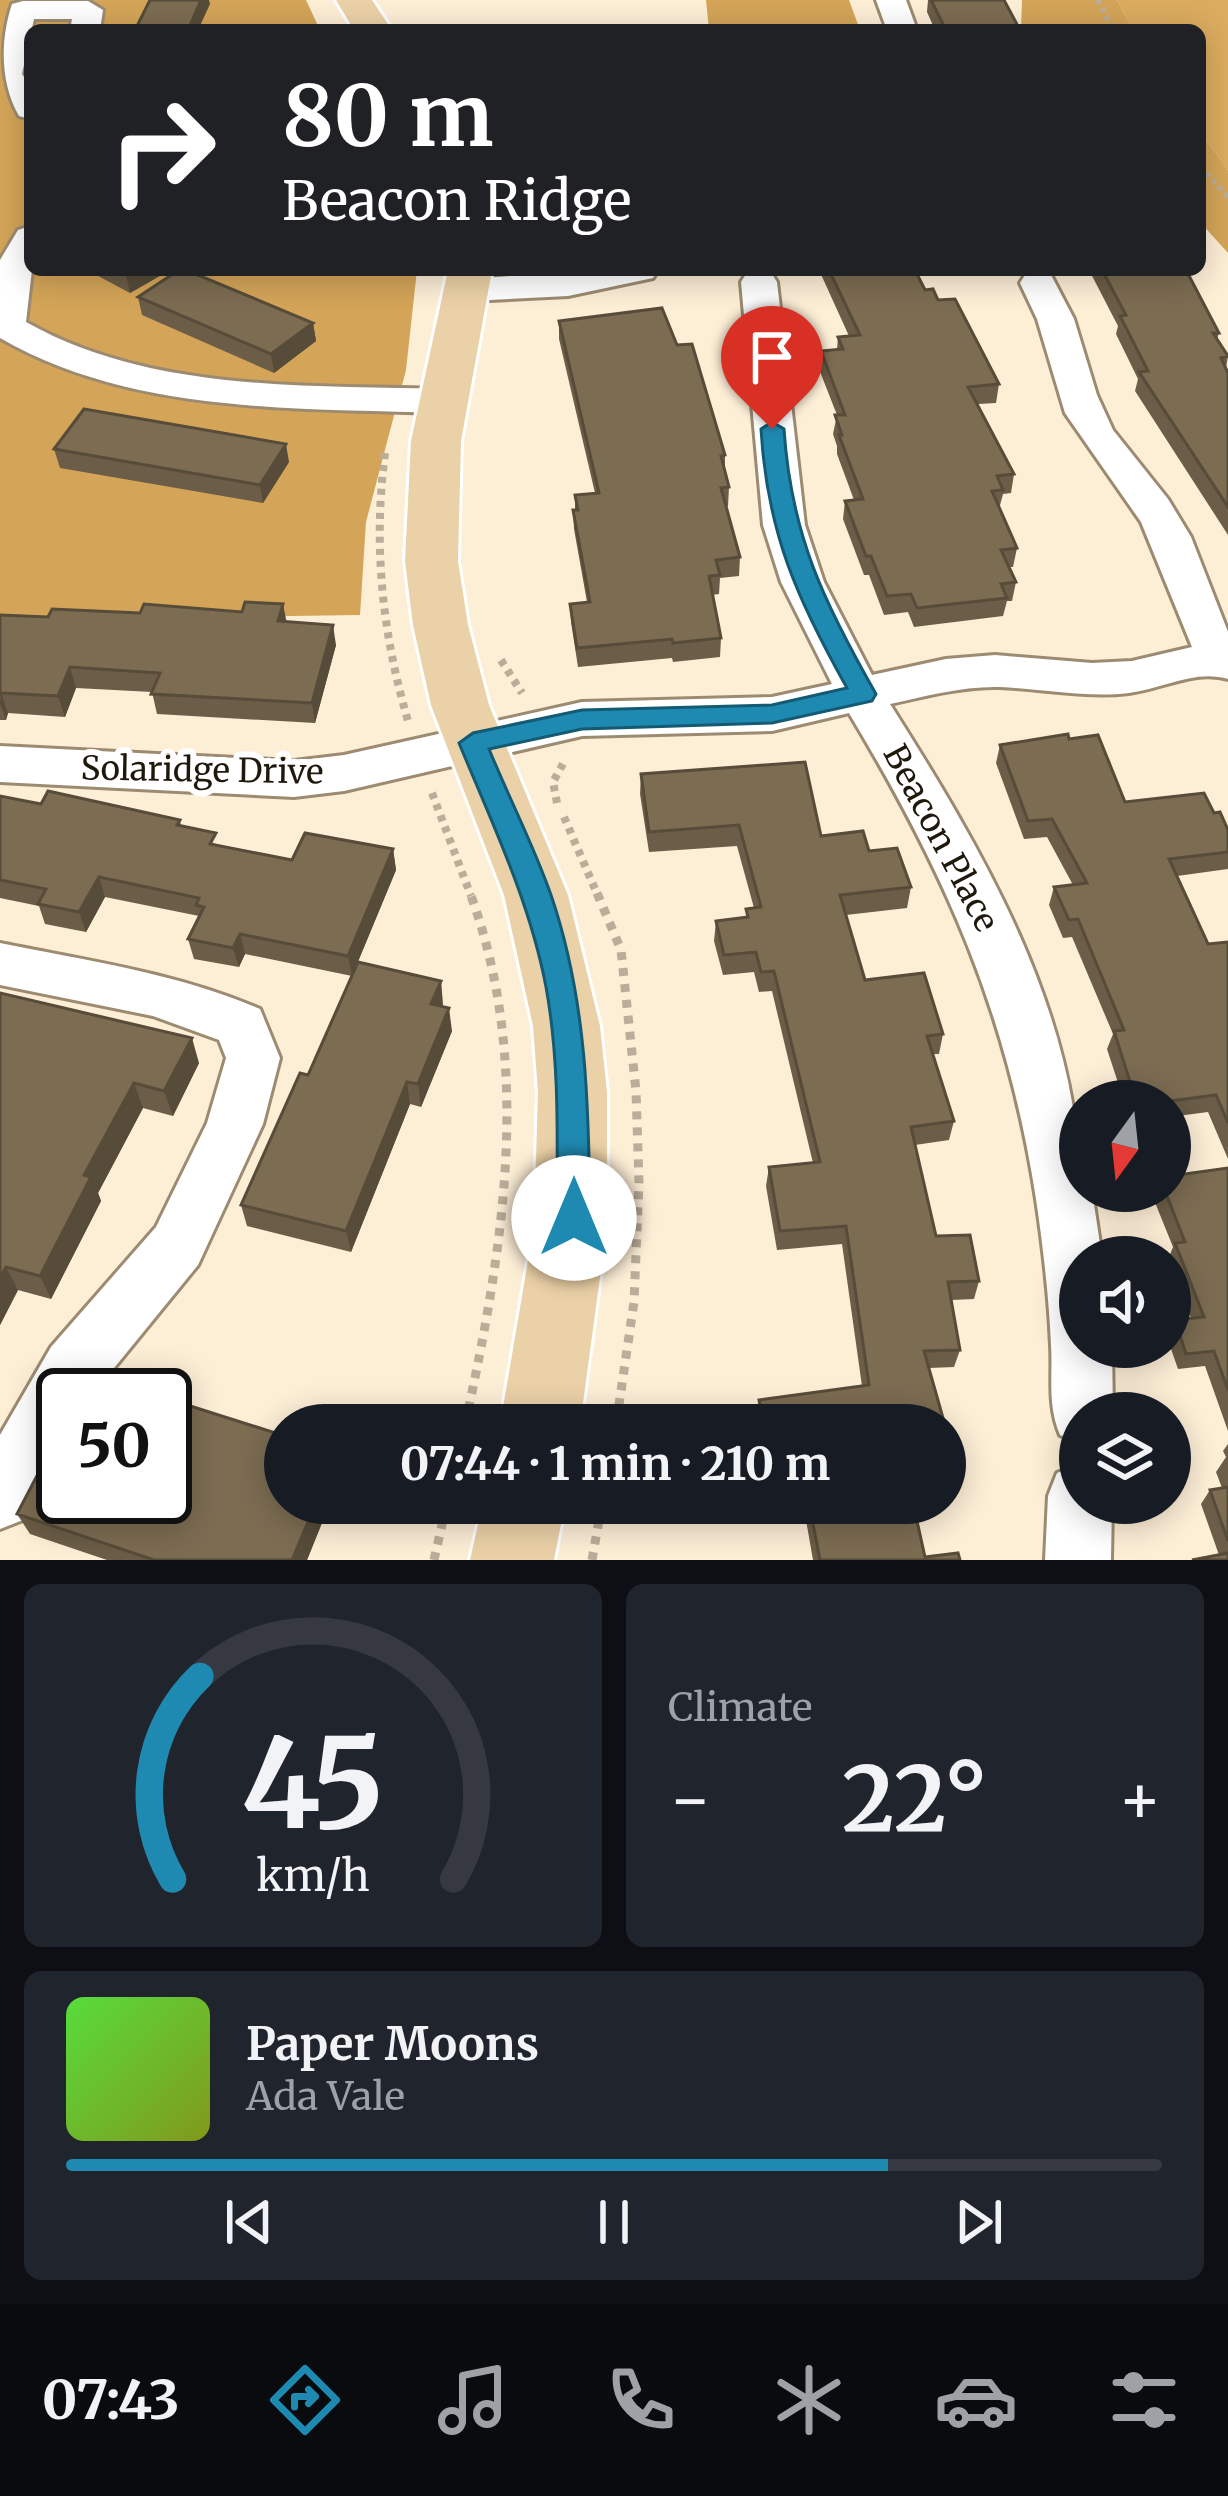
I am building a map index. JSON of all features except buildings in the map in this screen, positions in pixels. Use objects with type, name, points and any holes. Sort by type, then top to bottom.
[{"type":"main road","points":[[470,280],[421,400],[434,581],[447,661],[446,749],[536,895],[561,987],[573,1090],[574,1218],[544,1404]]},
{"type":"main road","points":[[512,1560],[520,1524]]},
{"type":"street","points":[[24,95],[6,74],[23,10],[88,10],[86,24]]},
{"type":"street","points":[[24,247],[6,292],[7,327],[69,360],[204,387],[421,400]]},
{"type":"street","points":[[470,280],[568,285],[611,276]]},
{"type":"street","name":"Beacon Place","points":[[759,282],[773,394],[776,489],[790,545],[816,610],[984,910],[1023,1011],[1054,1122],[1073,1236]]},
{"type":"street","points":[[1038,283],[1053,307],[1078,397],[1095,432],[1153,504],[1172,541],[1196,619],[1225,659]]},
{"type":"street","name":"Solaridge Drive","points":[[0,764],[293,779],[446,749],[554,744],[582,719],[772,714],[946,675],[994,671],[1132,677],[1225,659]]},
{"type":"street","points":[[0,964],[203,1006],[242,1025],[253,1058],[235,1124],[177,1246],[73,1368],[0,1497]]},
{"type":"street","points":[[1078,1560],[1079,1524]]},
{"type":"path","points":[[1206,173],[1228,197]]},
{"type":"path","points":[[421,400],[376,506],[377,560],[392,667],[446,749],[469,881],[502,1017],[511,1159],[503,1237],[469,1404]]},
{"type":"path","points":[[498,654],[554,744]]},
{"type":"path","points":[[434,1560],[442,1524]]},
{"type":"path","points":[[592,1560],[598,1524]]},
{"type":"shaded area","points":[[0,0],[306,0],[317,24],[24,24],[24,276],[416,276],[406,370],[366,522],[360,615],[0,620]]},
{"type":"shaded area","points":[[706,0],[849,0],[858,24],[708,24]]},
{"type":"shaded area","points":[[1022,0],[1117,0],[1130,24],[1021,24]]},
{"type":"shaded area","points":[[1117,0],[1228,0],[1228,170],[1206,139],[1206,24],[1130,24]]},
{"type":"shaded area","points":[[1206,139],[1228,170],[1228,253],[1206,229]]},
{"type":"route","points":[[574,1218],[573,1090],[561,987],[536,895],[473,743],[582,719],[772,714],[863,694],[816,610],[790,545],[776,489],[772,429]]}]
